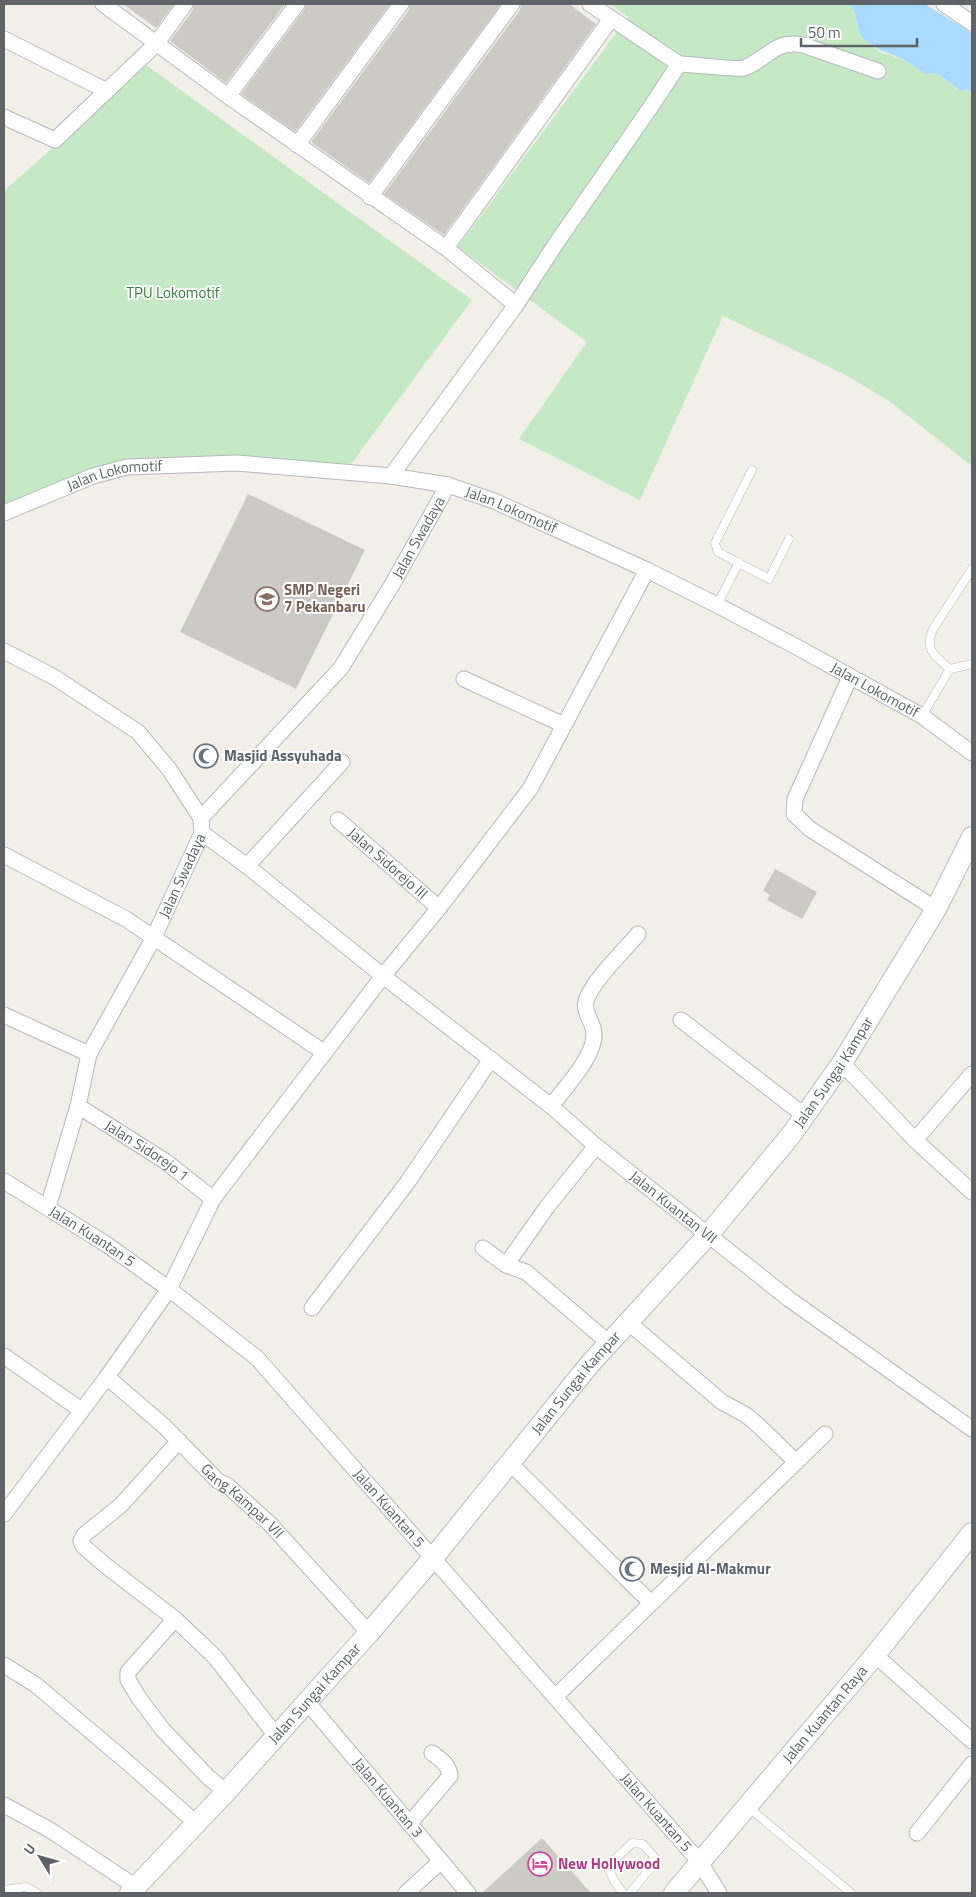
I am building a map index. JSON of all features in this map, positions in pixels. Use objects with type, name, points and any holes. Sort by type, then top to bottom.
[{"type":"street","points":[[103,4],[228,96],[370,197],[446,248],[516,305]]},
{"type":"street","points":[[4,117],[55,140],[105,90],[156,44],[185,4]]},
{"type":"street","points":[[228,96],[297,4]]},
{"type":"street","points":[[298,145],[401,4]]},
{"type":"street","points":[[370,197],[512,4]]},
{"type":"street","points":[[590,4],[678,64],[743,68],[781,45],[793,43],[878,72]]},
{"type":"street","points":[[944,4],[972,23]]},
{"type":"street","points":[[446,248],[611,20]]},
{"type":"street","points":[[4,39],[105,90]]},
{"type":"street","points":[[391,476],[516,305],[678,64]]},
{"type":"street","name":"Jalan Lokomotif","points":[[4,512],[93,476],[127,467],[237,463],[391,476],[448,485],[494,501],[647,570],[717,605],[922,716],[972,753]]},
{"type":"street","name":"Jalan Swadaya","points":[[48,1207],[78,1106],[89,1054],[154,939],[201,825],[341,668],[393,583],[448,485]]},
{"type":"street","points":[[5,1509],[107,1377],[169,1289],[213,1199],[383,976],[439,908],[530,789],[647,570]]},
{"type":"street","points":[[4,651],[54,677],[138,732],[169,769],[201,825]]},
{"type":"street","points":[[850,677],[795,799],[794,814],[810,829],[936,909]]},
{"type":"street","points":[[464,679],[564,725]]},
{"type":"street","points":[[248,866],[342,762]]},
{"type":"street","name":"Jalan Sidorejo III","points":[[338,820],[439,908]]},
{"type":"street","name":"Jalan Kuantan VII","points":[[201,825],[248,866],[383,976],[551,1106],[596,1146],[789,1299],[972,1429]]},
{"type":"street","name":"Jalan Sungai Kampar","points":[[133,1890],[197,1824],[308,1703],[369,1633],[433,1558],[589,1365],[708,1235],[805,1116],[842,1063],[936,909],[972,838]]},
{"type":"street","points":[[4,855],[126,919],[325,1053]]},
{"type":"street","points":[[551,1106],[590,1051],[594,1039],[594,1029],[585,1012],[586,1001],[595,984],[638,934]]},
{"type":"street","points":[[4,1015],[89,1054]]},
{"type":"street","points":[[681,1020],[805,1116]]},
{"type":"street","points":[[312,1308],[407,1183],[491,1060]]},
{"type":"street","points":[[842,1063],[915,1140],[972,1192]]},
{"type":"street","points":[[915,1140],[972,1074]]},
{"type":"street","name":"Jalan Sidorejo 1","points":[[78,1106],[165,1161],[213,1199]]},
{"type":"street","points":[[506,1265],[547,1207],[596,1146]]},
{"type":"street","name":"Jalan Kuantan 5","points":[[4,1181],[106,1244],[169,1289],[262,1364],[699,1862],[719,1893]]},
{"type":"street","points":[[483,1248],[506,1265],[526,1272],[609,1343]]},
{"type":"street","points":[[628,1322],[722,1402],[746,1415],[796,1462]]},
{"type":"street","points":[[4,1356],[81,1410]]},
{"type":"street","name":"Gang Kampar VII","points":[[107,1377],[164,1426],[218,1481],[228,1486],[270,1524],[369,1633]]},
{"type":"street","points":[[555,1697],[825,1434]]},
{"type":"street","points":[[179,1441],[121,1505],[84,1535],[81,1541],[83,1546],[105,1565],[175,1619],[215,1657],[276,1737]]},
{"type":"street","points":[[510,1463],[651,1603]]},
{"type":"street","name":"Jalan Kuantan Raya","points":[[674,1893],[875,1655],[972,1533]]},
{"type":"street","points":[[175,1619],[128,1672],[128,1680],[163,1730],[208,1777],[226,1792]]},
{"type":"street","points":[[875,1655],[972,1741]]},
{"type":"street","points":[[4,1665],[36,1685],[197,1824]]},
{"type":"street","name":"Jalan Kuantan 3","points":[[308,1703],[468,1893]]},
{"type":"street","points":[[410,1823],[450,1776],[446,1764],[432,1753]]},
{"type":"street","points":[[917,1833],[972,1764]]},
{"type":"street","points":[[4,1805],[50,1830],[133,1890]]},
{"type":"street","points":[[406,1893],[441,1861]]},
{"type":"lane","points":[[752,470],[715,544],[718,552],[769,579],[789,540]]},
{"type":"lane","points":[[717,605],[739,562]]},
{"type":"lane","points":[[950,669],[932,653],[929,640],[972,569]]},
{"type":"lane","points":[[922,716],[950,669],[972,664]]},
{"type":"lane","points":[[747,1806],[851,1893]]},
{"type":"lane","points":[[623,1893],[611,1878],[611,1864],[632,1843],[643,1844],[656,1858],[653,1865],[630,1893]]},
{"type":"lane","points":[[4,1890],[26,1887],[37,1893]]},
{"type":"green space","points":[[610,4],[848,4],[853,6],[855,10],[857,28],[870,44],[880,52],[901,59],[927,74],[936,73],[957,89],[967,89],[972,93],[972,466],[889,401],[844,374],[723,316],[640,500],[519,439],[587,342],[458,247],[628,17]]},
{"type":"green space","name":"TPU Lokomotif","points":[[146,65],[472,300],[351,464],[238,460],[114,464],[4,504],[4,191]]},
{"type":"water","points":[[848,4],[925,4],[972,33],[972,93],[967,89],[961,91],[936,73],[927,74],[900,58],[871,45],[860,34],[854,10]]},
{"type":"building","points":[[123,4],[174,4],[156,28]]},
{"type":"building","points":[[194,4],[285,4],[226,83],[170,41],[193,10]]},
{"type":"building","points":[[306,4],[390,4],[295,132],[241,94],[304,10]]},
{"type":"building","points":[[410,4],[501,4],[369,183],[311,142],[409,10]]},
{"type":"building","points":[[521,4],[569,4],[596,24],[444,235],[384,194],[520,10]]},
{"type":"building","points":[[248,494],[365,550],[296,689],[180,632]]},
{"type":"building","points":[[775,869],[817,892],[802,919],[767,900],[770,895],[763,891]]},
{"type":"building","name":"New Hollywood","points":[[542,1838],[591,1893],[482,1893]]},
{"type":"place","name":"SMP Negeri 7 Pekanbaru","points":[[267,599]]},
{"type":"place","name":"Masjid Assyuhada","points":[[206,756]]},
{"type":"place","name":"Mesjid Al-Makmur","points":[[632,1569]]},
{"type":"place","name":"New Hollywood","points":[[540,1864]]}]
